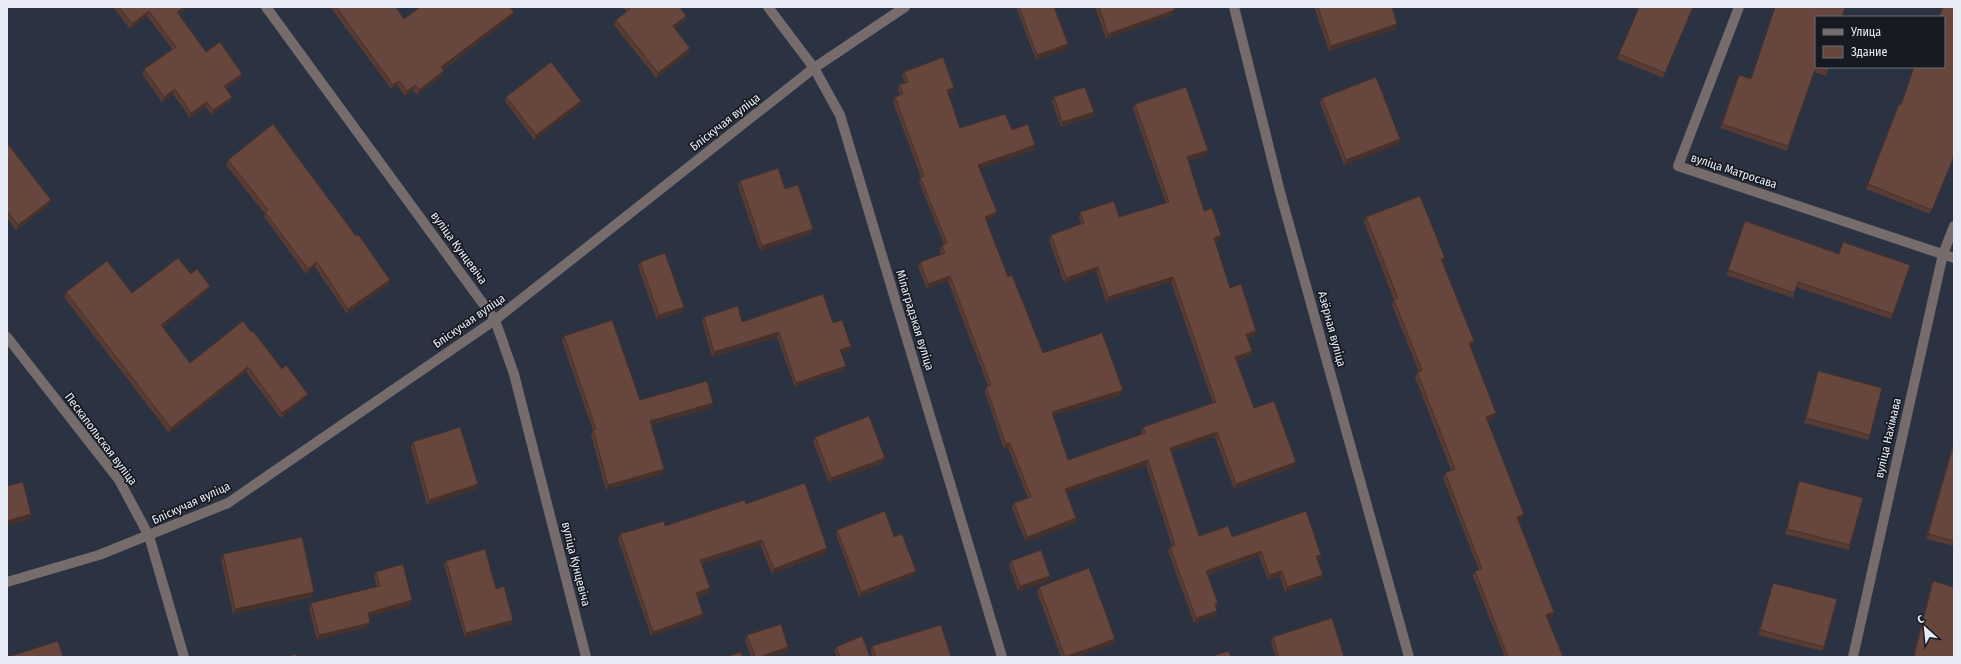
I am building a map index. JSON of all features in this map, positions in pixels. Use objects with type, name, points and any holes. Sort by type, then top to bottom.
[{"type":"street","name":"вуліца Кунцевіча","points":[[266,7],[495,320],[514,374],[586,657]]},
{"type":"street","name":"Мілаградзкая вуліца","points":[[768,7],[814,68],[840,115],[1002,657]]},
{"type":"street","name":"Бліскучая вуліца","points":[[7,582],[99,555],[228,503],[495,320],[814,68],[905,7]]},
{"type":"street","name":"Азёрная вуліца","points":[[1234,7],[1280,192],[1409,657]]},
{"type":"street","name":"вуліца Матросава","points":[[1739,7],[1678,166],[1943,254]]},
{"type":"street","name":"вуліца Нахімава","points":[[1853,657],[1943,254],[1954,226]]},
{"type":"street","points":[[1943,254],[1954,258]]},
{"type":"street","name":"Пескапольская вуліца","points":[[7,337],[119,480],[149,536],[184,657]]},
{"type":"building","points":[[119,7],[185,7],[177,12],[206,52],[220,42],[242,74],[224,86],[232,97],[213,110],[207,102],[191,113],[175,89],[164,97],[144,69],[176,47],[149,11],[132,24]]},
{"type":"building","points":[[336,7],[396,7],[404,19],[420,7],[510,7],[514,12],[441,67],[444,71],[419,90],[415,85],[407,91],[399,81],[393,85]]},
{"type":"building","points":[[629,7],[680,7],[686,16],[673,26],[690,48],[658,73],[616,20],[630,9]]},
{"type":"building","points":[[1019,7],[1054,7],[1068,44],[1037,55]]},
{"type":"building","points":[[1099,7],[1174,7],[1175,10],[1108,34]]},
{"type":"building","points":[[1318,7],[1392,7],[1397,24],[1331,46]]},
{"type":"building","points":[[1639,7],[1693,7],[1665,73],[1619,54]]},
{"type":"building","points":[[1775,7],[1845,7],[1842,16],[1815,16],[1816,68],[1788,146],[1722,124],[1739,75],[1751,79]]},
{"type":"building","points":[[1943,7],[1954,7],[1954,156],[1932,210],[1868,184],[1899,104],[1901,105],[1914,68],[1945,68],[1945,16],[1939,16]]},
{"type":"building","points":[[943,57],[954,88],[947,90],[960,128],[1005,114],[1012,130],[1028,124],[1035,145],[978,165],[997,212],[985,217],[1008,277],[1012,275],[1043,353],[1102,333],[1123,390],[1052,412],[1068,460],[1145,433],[1143,427],[1216,402],[1173,277],[1108,297],[1098,267],[1066,278],[1051,235],[1084,223],[1080,212],[1114,201],[1119,217],[1169,202],[1135,104],[1186,87],[1208,150],[1187,157],[1204,211],[1212,208],[1221,235],[1214,238],[1230,288],[1241,284],[1256,331],[1246,334],[1252,351],[1235,357],[1254,408],[1274,401],[1296,462],[1236,484],[1217,432],[1170,448],[1199,536],[1228,526],[1232,537],[1306,511],[1321,555],[1316,556],[1323,575],[1287,587],[1282,571],[1269,575],[1261,551],[1206,571],[1218,603],[1215,604],[1217,611],[1196,618],[1170,547],[1175,545],[1148,460],[1065,489],[1076,518],[1027,537],[1014,503],[1031,497],[1010,443],[1006,444],[986,387],[991,385],[950,276],[928,284],[920,262],[945,253],[942,245],[947,243],[920,177],[924,176],[895,97],[903,94],[899,85],[908,82],[904,72]]},
{"type":"building","points":[[551,62],[581,101],[536,135],[506,97]]},
{"type":"building","points":[[1819,68],[1829,68],[1828,71]]},
{"type":"building","points":[[1376,77],[1400,139],[1346,160],[1322,98]]},
{"type":"building","points":[[1085,87],[1094,112],[1062,122],[1054,97]]},
{"type":"building","points":[[273,124],[356,236],[358,234],[390,280],[348,309],[317,262],[308,269],[265,212],[268,210],[228,160]]},
{"type":"building","points":[[7,143],[51,200],[18,225],[7,211]]},
{"type":"building","points":[[778,168],[785,189],[798,185],[813,229],[762,246],[740,181]]},
{"type":"building","points":[[1420,196],[1445,258],[1441,259],[1474,341],[1469,343],[1496,413],[1486,417],[1524,514],[1517,517],[1554,612],[1546,615],[1563,657],[1508,657],[1475,571],[1482,569],[1445,473],[1455,469],[1417,372],[1422,370],[1394,300],[1398,298],[1366,217]]},
{"type":"building","points":[[1745,221],[1839,254],[1843,242],[1910,265],[1893,314],[1798,282],[1794,293],[1728,270]]},
{"type":"building","points":[[665,253],[684,307],[659,315],[640,262]]},
{"type":"building","points":[[178,258],[191,274],[197,269],[210,286],[161,325],[190,363],[243,321],[251,332],[253,331],[282,369],[286,365],[308,394],[282,413],[248,367],[171,428],[66,292],[107,261],[132,293]]},
{"type":"building","points":[[823,294],[833,323],[842,320],[851,346],[840,350],[846,366],[796,383],[779,332],[714,352],[704,317],[738,306],[742,322]]},
{"type":"building","points":[[612,320],[640,400],[707,381],[713,403],[650,421],[664,469],[608,485],[593,430],[596,429],[564,336]]},
{"type":"building","points":[[1818,371],[1882,388],[1870,435],[1806,418]]},
{"type":"building","points":[[869,416],[885,458],[831,478],[815,437]]},
{"type":"building","points":[[460,427],[478,484],[429,500],[413,442]]},
{"type":"building","points":[[1954,443],[1954,541],[1928,534]]},
{"type":"building","points":[[1799,481],[1863,498],[1850,545],[1787,529]]},
{"type":"building","points":[[23,482],[31,514],[7,521],[7,486]]},
{"type":"building","points":[[805,483],[827,548],[774,569],[762,540],[700,560],[710,588],[696,593],[703,614],[653,632],[620,534],[664,521],[665,526],[744,500],[746,504]]},
{"type":"building","points":[[885,511],[894,537],[902,534],[916,571],[861,592],[837,530]]},
{"type":"building","points":[[302,537],[314,592],[235,609],[223,554]]},
{"type":"building","points":[[485,549],[496,589],[504,586],[513,620],[466,633],[446,561]]},
{"type":"building","points":[[1041,550],[1050,576],[1020,586],[1011,561]]},
{"type":"building","points":[[403,564],[412,600],[368,613],[370,623],[319,635],[311,603],[380,586],[376,572]]},
{"type":"building","points":[[1089,568],[1115,639],[1065,657],[1039,587]]},
{"type":"building","points":[[1933,581],[1954,587],[1954,657],[1914,657]]},
{"type":"building","points":[[1773,583],[1837,599],[1824,647],[1760,630]]},
{"type":"building","points":[[1332,618],[1344,657],[1279,657],[1273,637]]},
{"type":"building","points":[[781,624],[788,647],[755,657],[747,635]]},
{"type":"building","points":[[941,625],[951,657],[876,657],[872,646]]},
{"type":"building","points":[[862,636],[870,657],[840,657],[836,647]]},
{"type":"building","points":[[58,641],[63,657],[8,657]]},
{"type":"building","points":[[1229,651],[1231,657],[1209,657]]},
{"type":"building","points":[[741,652],[742,657],[726,657]]},
{"type":"building","points":[[296,654],[297,657],[286,657]]}]
